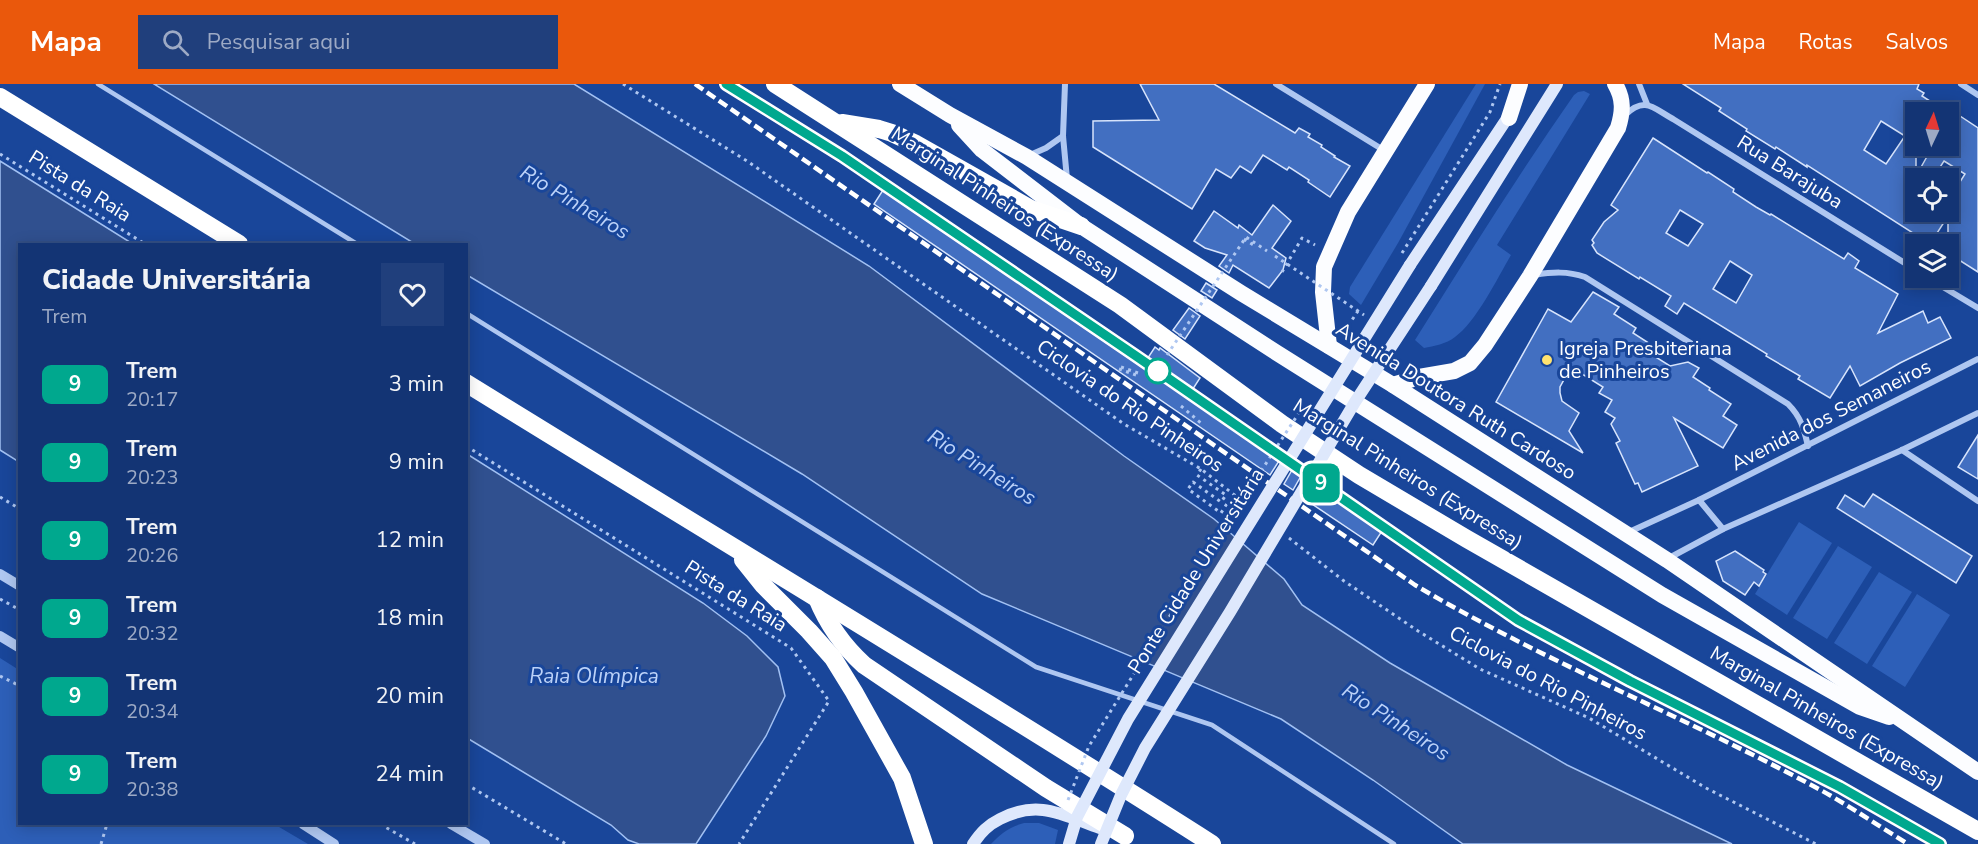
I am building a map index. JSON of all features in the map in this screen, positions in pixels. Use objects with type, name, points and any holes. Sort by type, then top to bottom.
[{"type":"highway","name":"Marginal Pinheiros (Expressa)","points":[[775,84],[1120,305],[1282,424],[1359,475],[1978,831]]},
{"type":"highway","name":"Avenida Doutora Ruth Cardoso","points":[[900,84],[950,115],[1027,157],[1393,385],[1667,560],[1978,772]]},
{"type":"highway","points":[[1331,348],[1323,292],[1324,267],[1348,212],[1427,84]]},
{"type":"highway","points":[[1509,118],[1520,84]]},
{"type":"highway","points":[[1393,385],[1419,377],[1454,371],[1470,363],[1485,345],[1530,276],[1618,128],[1623,102],[1615,84]]},
{"type":"highway","points":[[0,97],[237,243]]},
{"type":"highway","points":[[950,115],[982,150],[1081,226],[1396,429],[1662,595],[1860,707],[1910,724]]},
{"type":"highway","points":[[835,122],[891,133],[916,144],[1031,209],[1081,226]]},
{"type":"highway","points":[[468,384],[1212,844]]},
{"type":"highway","points":[[737,551],[763,585],[809,631],[838,666],[902,778],[924,844]]},
{"type":"highway","points":[[817,598],[836,636],[864,665],[1046,788],[1130,840]]},
{"type":"main road","name":"Ponte Cidade Universitária","points":[[1069,844],[1077,817],[1128,719],[1410,265],[1509,118],[1526,84]]},
{"type":"main road","points":[[1101,844],[1121,795],[1145,748],[1230,612],[1355,402],[1431,286],[1557,84]]},
{"type":"main road","points":[[973,844],[990,824],[1028,809],[1056,812],[1130,840]]},
{"type":"street","points":[[1065,84],[1063,136],[1067,183]]},
{"type":"street","points":[[1276,84],[1385,151]]},
{"type":"street","points":[[1621,118],[1635,105],[1647,104],[1639,84]]},
{"type":"street","points":[[1961,84],[1978,95]]},
{"type":"street","name":"Rua Barajuba","points":[[1647,104],[1905,263]]},
{"type":"street","points":[[1027,157],[1063,136]]},
{"type":"street","points":[[1530,276],[1571,272],[1586,277],[1788,405],[1798,415],[1803,425],[1808,446]]},
{"type":"street","points":[[1945,288],[1978,308]]},
{"type":"street","name":"Avenida dos Semaneiros","points":[[1626,534],[1808,446],[1978,359]]},
{"type":"street","points":[[1667,560],[1723,529],[1902,450],[1978,413]]},
{"type":"street","points":[[1902,450],[1978,501]]},
{"type":"street","points":[[1698,500],[1723,529]]},
{"type":"street","points":[[0,574],[18,585]]},
{"type":"street","points":[[0,636],[18,647]]},
{"type":"street","points":[[305,825],[334,844]]},
{"type":"street","points":[[452,825],[472,840],[484,844]]},
{"type":"lane","points":[[98,84],[355,243]]},
{"type":"lane","points":[[468,314],[1036,667],[1212,725],[1394,844]]},
{"type":"path","name":"Ciclovia do Rio Pinheiros","points":[[624,84],[747,160],[1124,424],[1201,469],[1246,504]]},
{"type":"path","name":"Pista da Raia","points":[[0,154],[143,243]]},
{"type":"path","points":[[1245,238],[1255,245]]},
{"type":"path","points":[[1245,238],[1267,251]]},
{"type":"path","points":[[1167,355],[1245,238]]},
{"type":"path","points":[[1282,272],[1302,238]]},
{"type":"path","points":[[1275,256],[1375,322]]},
{"type":"path","points":[[1331,348],[1358,311]]},
{"type":"path","points":[[1120,368],[1137,374]]},
{"type":"path","points":[[1181,406],[1202,424]]},
{"type":"path","name":"Pista da Raia","points":[[468,447],[791,648],[829,701],[739,844]]},
{"type":"path","points":[[1201,469],[1197,475],[1226,495],[1221,502],[1193,482],[1188,489],[1221,513],[1228,502],[1237,508]]},
{"type":"path","points":[[0,497],[18,508]]},
{"type":"path","name":"Ciclovia do Rio Pinheiros","points":[[1282,532],[1344,581],[1480,669],[1589,718],[1706,788],[1816,844]]},
{"type":"path","points":[[0,599],[18,609]]},
{"type":"path","points":[[0,676],[18,685]]},
{"type":"path","points":[[468,785],[566,844]]},
{"type":"path","points":[[101,844],[107,825]]},
{"type":"path","points":[[382,825],[415,844]]},
{"type":"shaded area","points":[[1476,84],[1485,84],[1398,243],[1361,305],[1349,294],[1350,287]]},
{"type":"shaded area","points":[[1584,91],[1590,94],[1497,245],[1511,255],[1486,299],[1471,321],[1455,337],[1444,343],[1424,348],[1415,340],[1553,125],[1574,95]]},
{"type":"shaded area","points":[[1799,522],[1832,543],[1787,615],[1755,594]]},
{"type":"shaded area","points":[[1838,546],[1872,567],[1827,639],[1793,618]]},
{"type":"shaded area","points":[[1879,572],[1912,592],[1867,664],[1834,643]]},
{"type":"shaded area","points":[[1917,594],[1950,615],[1905,687],[1872,666]]},
{"type":"shaded area","points":[[0,658],[18,669],[18,825],[276,825],[308,844],[0,844]]},
{"type":"shaded area","points":[[1024,823],[1039,823],[1058,830],[1055,844],[991,844],[1006,831]]},
{"type":"water","name":"Rio Pinheiros","points":[[154,84],[574,84],[869,266],[1124,456],[1214,519],[1284,579],[1302,605],[1390,663],[1567,765],[1732,844],[1463,844],[1373,780],[1281,719],[982,594],[802,474],[468,276],[468,243],[413,243]]},
{"type":"water","points":[[0,161],[131,243],[18,243],[18,461],[0,450]]},
{"type":"water","name":"Raia Olímpica","points":[[468,455],[703,603],[747,636],[778,667],[785,696],[766,736],[696,844],[639,844],[628,840],[611,825],[468,739]]},
{"type":"building","points":[[1140,84],[1214,84],[1295,133],[1299,128],[1310,134],[1308,137],[1350,166],[1330,197],[1289,167],[1287,170],[1263,155],[1251,173],[1240,166],[1231,178],[1216,169],[1192,209],[1093,147],[1093,121],[1159,120]]},
{"type":"building","points":[[1683,84],[1919,84],[1917,89],[1924,93],[1922,96],[1931,102],[1905,102],[1905,136],[1905,156],[1916,156],[1916,168],[1905,168],[1905,222],[1944,222],[1936,234],[1914,234],[1807,165],[1807,167],[1746,131],[1747,129],[1719,111],[1721,108]],"holes":[[[1881,121],[1905,136],[1886,164],[1864,150]]]},
{"type":"building","points":[[1960,116],[1978,128],[1978,272],[1959,260],[1959,234],[1948,234],[1948,222],[1959,222],[1959,184],[1965,174],[1959,168],[1944,161],[1939,168],[1921,168],[1927,156],[1959,156]]},
{"type":"building","points":[[1653,138],[1734,189],[1733,192],[1756,207],[1844,259],[1848,253],[1859,261],[1855,268],[1898,294],[1878,333],[1923,311],[1928,323],[1940,317],[1951,338],[1860,386],[1850,366],[1830,398],[1798,379],[1800,376],[1766,356],[1767,354],[1684,303],[1677,314],[1665,306],[1671,296],[1597,253],[1592,240],[1604,222],[1618,210],[1611,205]],"holes":[[[1680,210],[1703,224],[1688,246],[1666,233]],[[1730,261],[1752,275],[1736,303],[1713,289]]]},
{"type":"building","points":[[883,190],[1142,367],[1155,347],[1159,350],[1160,348],[1200,378],[1187,398],[1279,461],[1270,475],[874,204]]},
{"type":"building","points":[[1273,205],[1291,221],[1272,248],[1286,258],[1283,270],[1269,288],[1233,265],[1229,273],[1219,266],[1227,255],[1205,248],[1194,241],[1214,211],[1252,235]]},
{"type":"building","points":[[1206,283],[1217,290],[1212,298],[1201,291]]},
{"type":"building","points":[[1593,292],[1619,307],[1614,314],[1636,328],[1633,333],[1658,349],[1654,356],[1670,366],[1688,362],[1699,368],[1693,377],[1731,404],[1723,416],[1737,425],[1723,448],[1674,418],[1698,466],[1642,492],[1638,483],[1635,484],[1616,443],[1620,441],[1611,424],[1615,418],[1605,412],[1612,400],[1599,393],[1603,387],[1571,367],[1560,387],[1560,393],[1562,401],[1579,413],[1569,431],[1583,453],[1496,402],[1548,309],[1571,322]]},
{"type":"building","points":[[1189,308],[1200,316],[1185,339],[1173,330]]},
{"type":"building","points":[[1978,435],[1978,479],[1958,467]]},
{"type":"building","points":[[1292,470],[1301,476],[1293,490],[1284,484]]},
{"type":"building","points":[[1315,485],[1382,531],[1373,545],[1306,500]]},
{"type":"building","points":[[1873,494],[1972,556],[1956,583],[1837,508],[1845,495],[1864,507]]},
{"type":"building","points":[[1735,551],[1764,570],[1766,574],[1759,586],[1754,582],[1745,595],[1723,581],[1716,561]]},
{"type":"railway","points":[[695,84],[1415,585],[1513,639],[1815,787],[1908,844]]},
{"type":"railway","points":[[726,84],[842,156],[1518,620],[1630,681],[1841,787],[1939,844]]},
{"type":"train","name":"9","points":[[726,84],[842,156],[1393,532],[1518,620],[1630,681],[1840,787],[1940,844]]},
{"type":"place","name":"Igreja Presbiteriana de Pinheiros","points":[[1547,360]]}]
